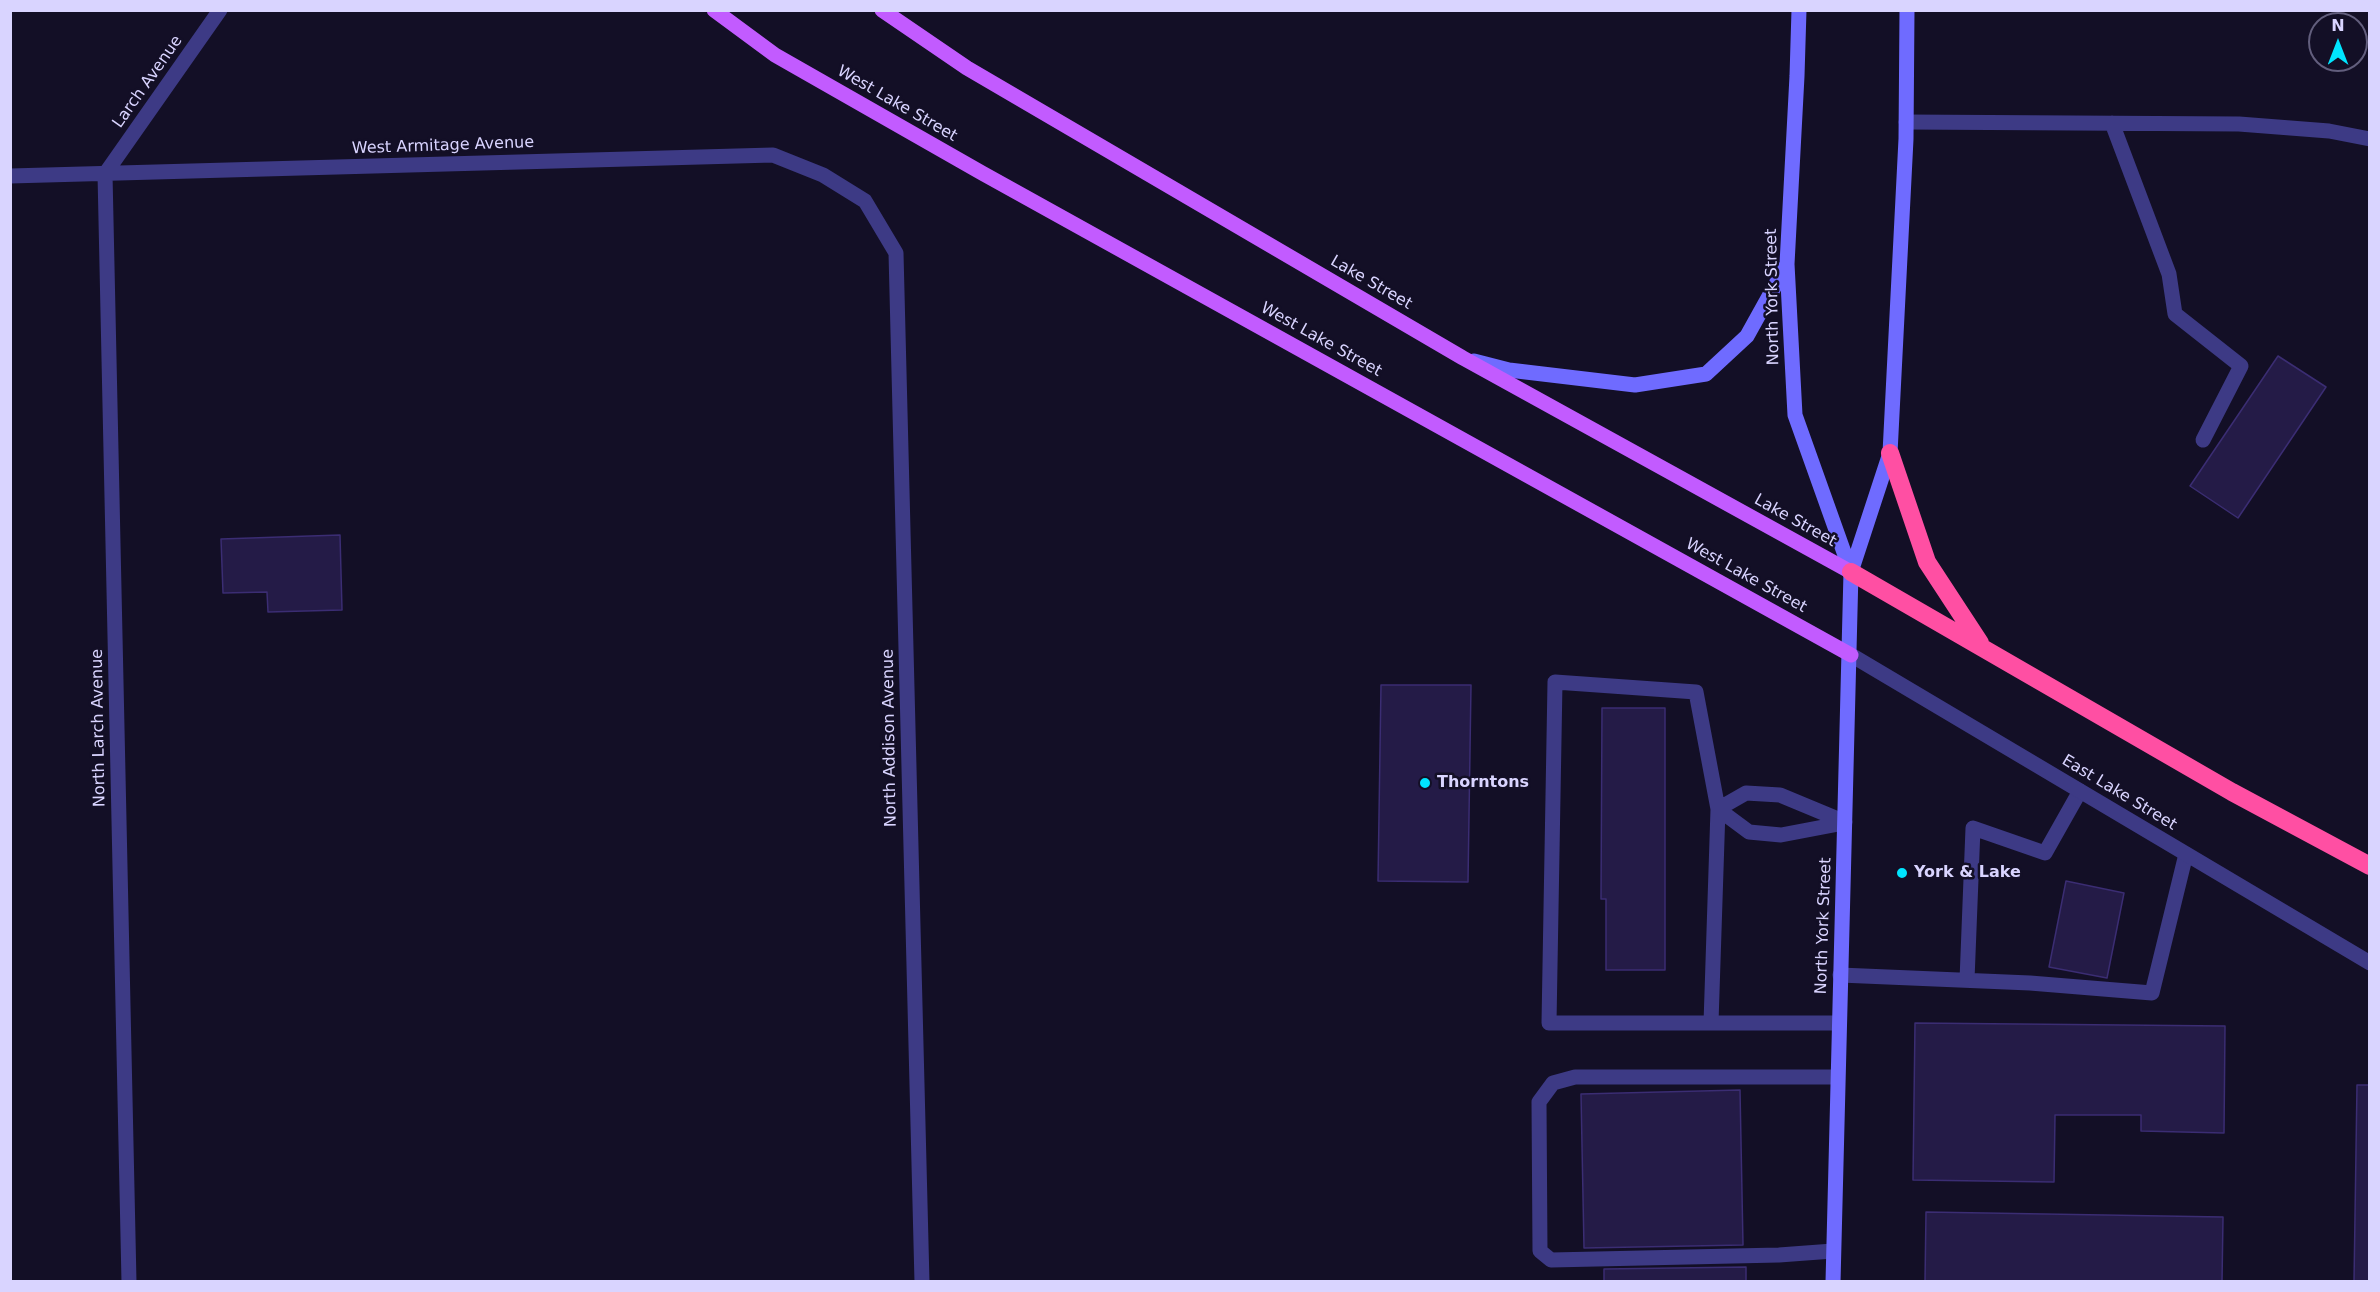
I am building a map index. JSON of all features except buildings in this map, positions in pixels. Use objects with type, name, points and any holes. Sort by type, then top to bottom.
[{"type":"highway","points":[[1890,453],[1927,562],[1982,647]]},
{"type":"highway","points":[[1851,573],[2232,792],[2370,866]]},
{"type":"main road","name":"West Lake Street","points":[[714,10],[776,56],[982,173],[1851,655]]},
{"type":"main road","name":"Lake Street","points":[[882,10],[968,68],[1463,358],[1851,573]]},
{"type":"main road","name":"North York Street","points":[[1799,10],[1787,264],[1795,414],[1851,573]]},
{"type":"main road","name":"North York Street","points":[[1833,1281],[1837,1077],[1851,655],[1851,573],[1890,453],[1906,122],[1907,10]]},
{"type":"main road","points":[[1463,358],[1509,370],[1635,385],[1706,374],[1748,336],[1787,264]]},
{"type":"street","name":"Larch Avenue","points":[[105,174],[220,10]]},
{"type":"street","points":[[1906,122],[2239,124],[2329,131],[2370,139]]},
{"type":"street","points":[[2112,123],[2169,274],[2175,314],[2241,366],[2203,440]]},
{"type":"street","name":"West Armitage Avenue","points":[[10,176],[773,155],[823,175],[865,201]]},
{"type":"street","name":"North Larch Avenue","points":[[105,174],[129,1281]]},
{"type":"street","name":"North Addison Avenue","points":[[865,201],[896,253],[922,1281]]},
{"type":"street","name":"East Lake Street","points":[[1851,655],[2370,963]]},
{"type":"street","points":[[1712,1023],[1718,809],[1696,692],[1555,682],[1550,1023],[1712,1023],[1839,1023]]},
{"type":"street","points":[[1967,980],[1973,828],[2045,853],[2080,791]]},
{"type":"street","points":[[1718,809],[1746,793],[1780,795],[1845,822]]},
{"type":"street","points":[[1718,809],[1749,832],[1781,835],[1845,822]]},
{"type":"street","points":[[1840,975],[1967,980],[2152,993],[2186,854]]},
{"type":"street","points":[[1833,1251],[1779,1255],[1551,1260],[1540,1251],[1538,1141],[1539,1102],[1553,1083],[1561,1080],[1587,1077],[1837,1077]]},
{"type":"place","name":"Thorntons","points":[[1425,783]]},
{"type":"place","name":"York & Lake","points":[[1902,873]]}]
